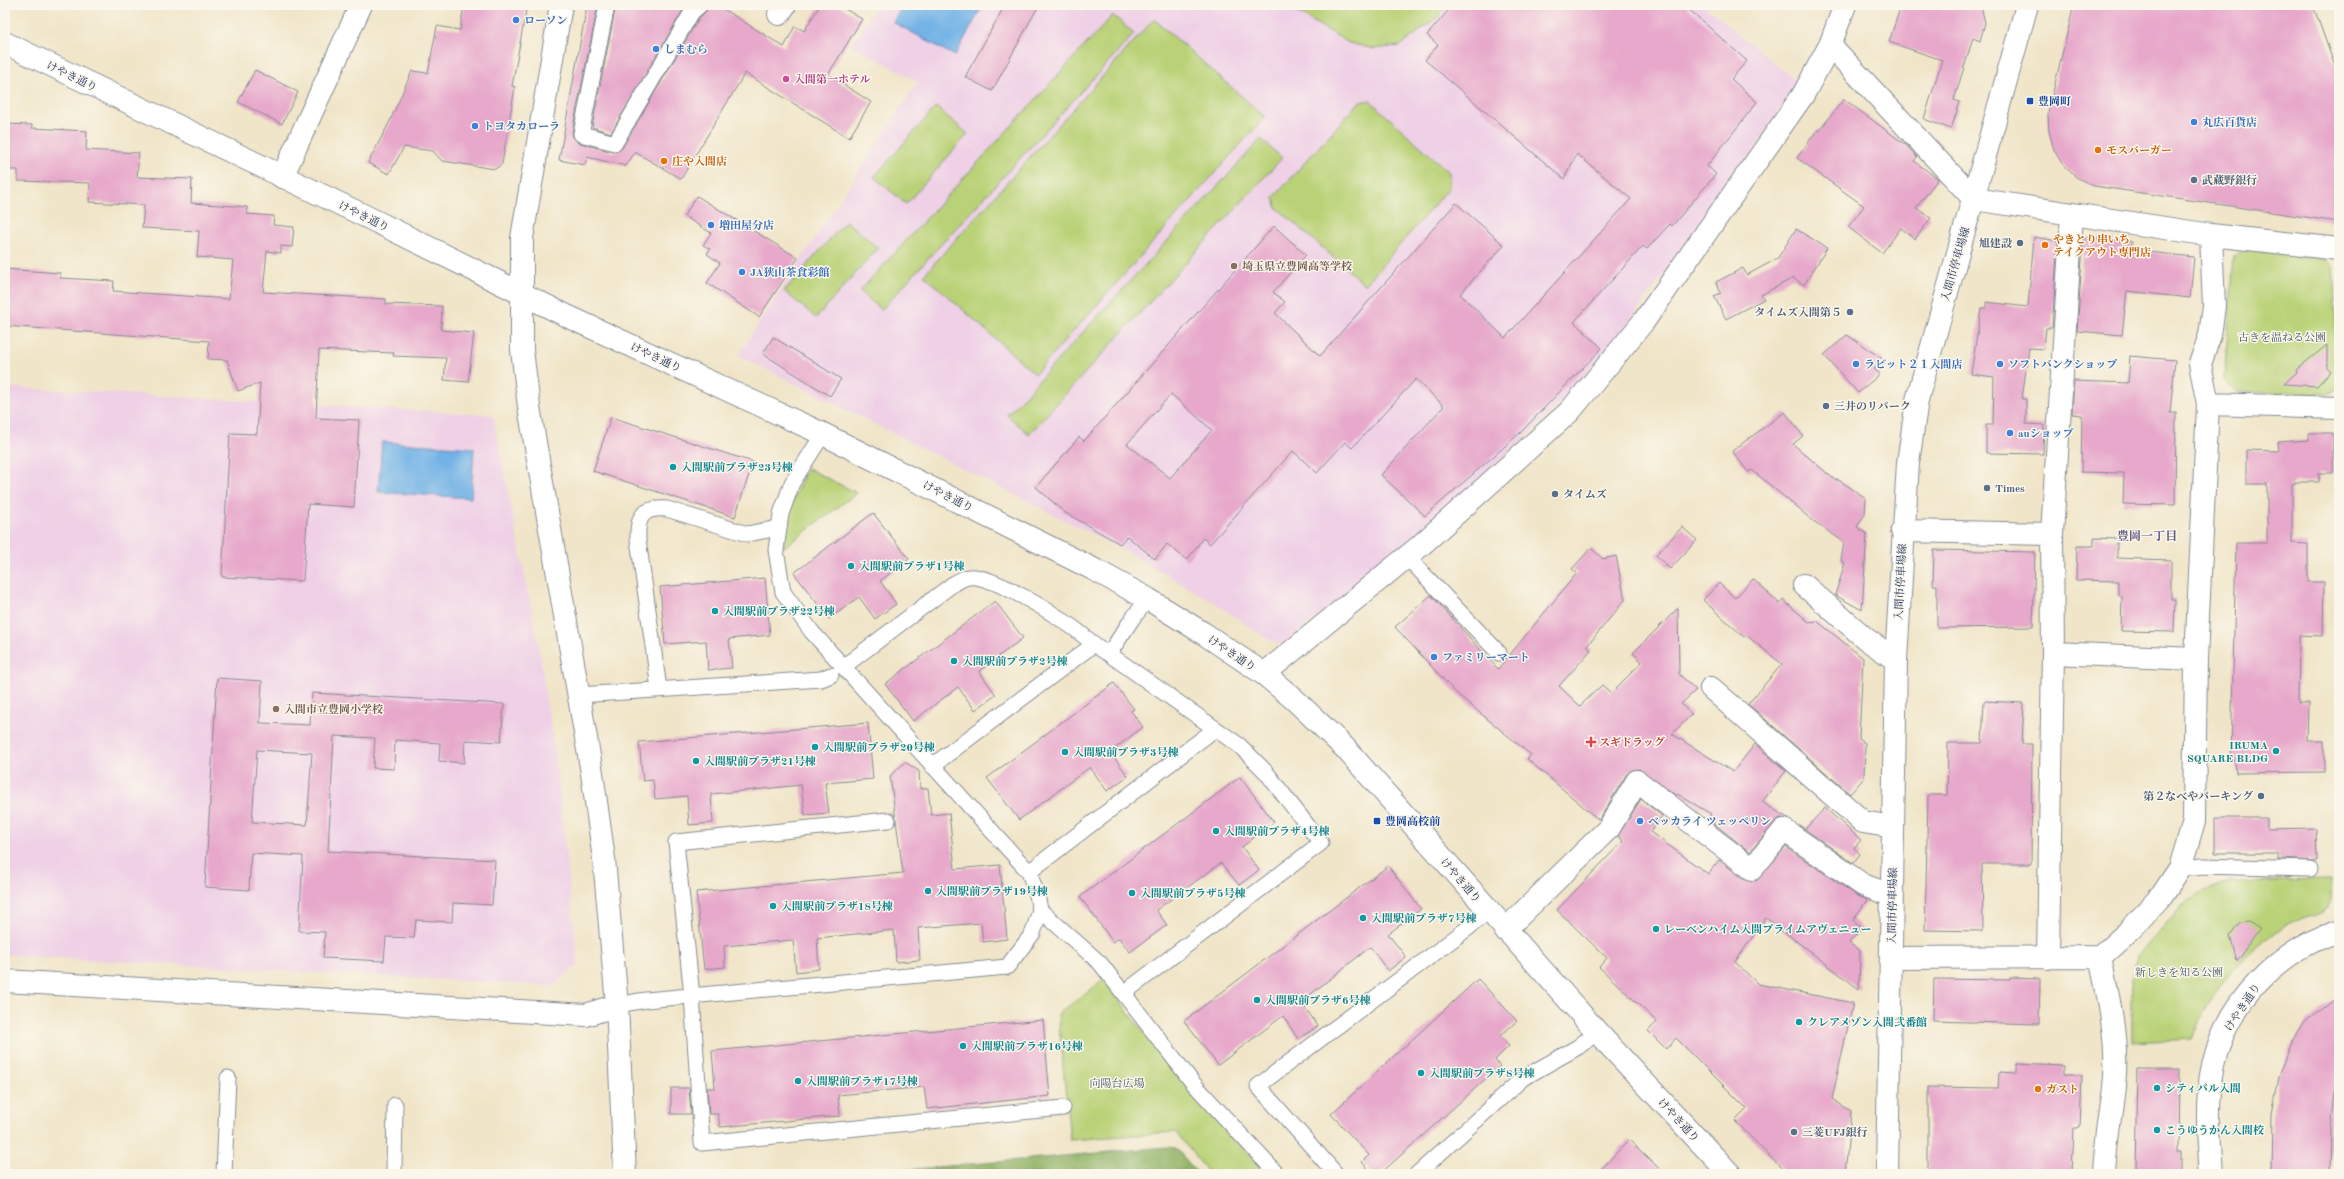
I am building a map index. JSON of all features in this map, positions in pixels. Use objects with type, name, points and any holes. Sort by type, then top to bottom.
[{"type":"street","points":[[282,177],[361,5]]},
{"type":"street","points":[[561,5],[527,200],[522,238],[520,294],[522,350],[529,407],[579,695],[604,859],[617,1005],[625,1174]]},
{"type":"street","points":[[1264,674],[1407,557],[1570,411],[1644,321],[1803,95],[1830,45],[1845,5]]},
{"type":"street","name":"入間市停車場線","points":[[1887,1174],[1892,958],[1896,660],[1902,531],[1908,463],[1917,400],[2027,5]]},
{"type":"street","name":"けやき通り","points":[[5,43],[520,294],[824,434],[1148,599],[1264,674],[1295,700],[1345,748],[1395,801],[1505,930],[1597,1032],[1730,1174]]},
{"type":"street","points":[[1830,45],[1974,199],[2212,235],[2339,249]]},
{"type":"street","points":[[2048,958],[2053,653],[2052,534],[2072,215]]},
{"type":"street","points":[[1892,958],[2100,957],[2131,929],[2162,895],[2180,868],[2194,821],[2196,659],[2208,404],[2200,364],[2210,335],[2214,306],[2212,235]]},
{"type":"street","points":[[2208,404],[2339,408]]},
{"type":"street","points":[[1902,531],[2052,534]]},
{"type":"street","points":[[1804,585],[1866,639],[1896,660]]},
{"type":"street","points":[[2053,653],[2196,659]]},
{"type":"street","points":[[1711,688],[1863,822],[1893,827]]},
{"type":"street","points":[[1505,930],[1609,828],[1637,781],[1752,869],[1784,830],[1863,885],[1892,896]]},
{"type":"street","name":"けやき通り","points":[[2210,1174],[2208,1114],[2213,1065],[2220,1043],[2232,1018],[2251,991],[2282,961],[2302,946],[2339,931]]},
{"type":"street","points":[[2100,957],[2113,1024],[2115,1074],[2105,1152],[2104,1174]]},
{"type":"street","points":[[5,981],[586,1015],[617,1005]]},
{"type":"lane","points":[[607,5],[581,134],[615,143],[694,7]]},
{"type":"lane","points":[[617,1005],[692,996],[1007,967],[1034,933],[1040,910],[1037,894],[1029,872],[932,766],[837,671],[812,632],[783,592],[776,550],[778,528],[792,483],[824,434]]},
{"type":"lane","points":[[659,689],[638,539],[637,525],[642,516],[647,510],[655,508],[667,509],[747,534],[778,528]]},
{"type":"lane","points":[[1407,557],[1499,653]]},
{"type":"lane","points":[[579,695],[821,679],[837,671],[953,584],[968,577],[984,578],[1036,604],[1076,630],[1093,645],[1110,654],[1240,746],[1266,772],[1321,843],[1124,993]]},
{"type":"lane","points":[[1110,654],[1132,619],[1148,599]]},
{"type":"lane","points":[[932,766],[1093,645]]},
{"type":"lane","points":[[1029,872],[1215,729]]},
{"type":"lane","points":[[888,820],[676,842],[692,996],[702,1143],[1063,1108]]},
{"type":"lane","points":[[2180,868],[2203,866],[2310,869]]},
{"type":"lane","points":[[1040,910],[1088,950],[1124,993],[1193,1083],[1277,1174]]},
{"type":"lane","points":[[1336,1174],[1258,1086],[1468,928],[1488,911]]},
{"type":"lane","points":[[1417,1174],[1523,1078],[1578,1047],[1597,1032]]},
{"type":"lane","points":[[224,1174],[228,1078]]},
{"type":"lane","points":[[392,1174],[395,1105]]},
{"type":"shaded area","name":"埼玉県立豊岡高等学校","points":[[877,5],[1703,5],[1798,82],[1732,184],[1610,347],[1543,421],[1398,551],[1281,646],[1264,637],[1215,603],[1122,549],[738,355],[918,82],[852,45]]},
{"type":"shaded area","name":"入間市立豊岡小学校","points":[[5,387],[493,415],[539,647],[557,771],[578,965],[553,986],[5,955]]},
{"type":"green space","points":[[1285,5],[1447,5],[1438,17],[1400,46],[1374,49],[1349,43]]},
{"type":"green space","points":[[1113,15],[1134,34],[881,310],[860,291]]},
{"type":"green space","points":[[1154,19],[1265,117],[1035,374],[924,275]]},
{"type":"green space","points":[[1360,101],[1370,101],[1449,172],[1449,188],[1365,285],[1276,207],[1274,197]]},
{"type":"green space","points":[[936,107],[968,134],[906,204],[874,177]]},
{"type":"green space","points":[[1261,139],[1282,158],[1029,434],[1007,415]]},
{"type":"green space","points":[[846,221],[878,248],[816,318],[784,291]]},
{"type":"green space","name":"古きを温ねる公園","points":[[2243,248],[2325,259],[2333,266],[2339,387],[2329,394],[2237,392],[2224,380],[2234,256]]},
{"type":"green space","points":[[807,468],[857,493],[783,548],[787,514]]},
{"type":"green space","name":"新しきを知る公園","points":[[2331,880],[2331,901],[2327,908],[2288,925],[2258,946],[2244,959],[2218,989],[2199,1022],[2192,1039],[2132,1042],[2132,978],[2137,957],[2182,905],[2200,893],[2229,882]]},
{"type":"green space","name":"向陽台広場","points":[[1104,980],[1164,1059],[1268,1174],[1210,1174],[1175,1132],[1070,1140],[1058,1014]]},
{"type":"green space","points":[[1167,1147],[1176,1148],[1198,1174],[858,1174]]},
{"type":"water","points":[[903,5],[983,5],[955,56],[893,22]]},
{"type":"water","points":[[382,442],[474,448],[471,498],[378,492]]},
{"type":"building","points":[[464,5],[527,5],[512,86],[515,87],[502,164],[495,169],[442,161],[433,151],[404,147],[389,174],[368,163],[390,121],[412,71],[428,73],[437,26],[460,30]]},
{"type":"building","points":[[587,5],[598,5],[572,132],[573,137],[579,143],[613,152],[622,148],[699,18],[706,11],[709,5],[717,5],[784,47],[795,26],[804,31],[820,5],[838,5],[862,19],[828,75],[871,102],[849,138],[745,73],[681,179],[635,152],[626,166],[587,157],[585,165],[559,160]]},
{"type":"building","points":[[616,5],[686,5],[611,133],[592,127]]},
{"type":"building","points":[[1005,5],[1039,5],[992,91],[965,77]]},
{"type":"building","points":[[1453,5],[1684,5],[1747,61],[1731,79],[1757,102],[1707,166],[1716,174],[1672,226],[1670,224],[1647,249],[1643,246],[1574,322],[1602,348],[1520,433],[1425,516],[1381,475],[1444,406],[1416,379],[1352,448],[1345,442],[1317,473],[1293,451],[1210,544],[1203,538],[1187,560],[1167,544],[1155,559],[1127,536],[1120,544],[1064,512],[1036,487],[1079,437],[1084,441],[1274,226],[1306,255],[1273,292],[1285,302],[1275,313],[1320,356],[1456,203],[1504,245],[1460,294],[1505,338],[1631,199],[1577,154],[1564,179],[1425,60],[1438,45],[1427,35]],"holes":[[[1171,394],[1212,430],[1170,478],[1127,444]]]},
{"type":"building","points":[[1901,5],[1981,5],[1985,23],[1980,41],[1973,38],[1954,100],[1960,102],[1951,129],[1924,119],[1942,60],[1889,42]]},
{"type":"building","name":"丸広百貨店","points":[[2074,5],[2313,5],[2339,78],[2339,222],[2094,186],[2076,177],[2063,165],[2054,150],[2049,131],[2048,113]]},
{"type":"building","points":[[255,70],[298,92],[282,124],[238,102]]},
{"type":"building","points":[[1844,99],[1906,145],[1917,157],[1914,161],[1938,179],[1916,208],[1931,218],[1915,239],[1901,228],[1882,253],[1848,227],[1864,206],[1797,158],[1817,130],[1819,131]]},
{"type":"building","points":[[5,124],[32,125],[32,128],[87,131],[86,150],[139,153],[137,177],[192,179],[191,203],[247,207],[247,214],[274,216],[273,225],[294,227],[292,247],[281,246],[281,253],[267,251],[263,292],[386,299],[386,304],[442,306],[441,330],[474,333],[468,382],[444,380],[446,358],[393,356],[394,353],[319,350],[316,418],[359,420],[354,507],[308,504],[303,581],[222,577],[230,433],[257,434],[260,383],[238,391],[227,360],[208,359],[209,341],[5,326],[5,269],[60,273],[60,278],[114,281],[113,291],[229,299],[233,260],[197,257],[199,231],[142,228],[144,205],[89,202],[90,183],[18,181],[18,170],[9,170],[10,150],[5,150]]},
{"type":"building","points":[[697,196],[798,258],[759,317],[707,283],[720,263],[707,254],[710,249],[703,245],[711,233],[684,216]]},
{"type":"building","points":[[1796,229],[1827,248],[1804,285],[1793,278],[1761,295],[1764,299],[1726,319],[1714,296],[1721,293],[1716,282],[1743,268],[1747,275],[1778,258]]},
{"type":"building","points":[[2034,237],[2058,241],[2052,328],[2046,328],[2044,349],[2029,348],[2022,399],[2026,399],[2026,424],[2044,425],[2043,454],[1986,453],[1986,425],[1993,425],[1994,377],[1971,374],[1981,308],[1986,308],[1986,302],[2028,307]]},
{"type":"building","points":[[2085,237],[2132,242],[2131,250],[2194,257],[2190,298],[2127,291],[2122,335],[2077,331],[2083,245],[2084,246]]},
{"type":"building","name":"ラビット２１入間店","points":[[1847,335],[1884,360],[1874,369],[1880,374],[1858,393],[1824,355]]},
{"type":"building","points":[[773,337],[841,379],[830,396],[763,354]]},
{"type":"building","points":[[2327,345],[2327,367],[2331,371],[2317,386],[2284,384],[2297,372],[2296,370]]},
{"type":"building","points":[[2130,356],[2175,360],[2170,413],[2176,413],[2175,505],[2123,504],[2124,473],[2081,472],[2082,415],[2072,414],[2074,381],[2128,383]]},
{"type":"building","points":[[1785,412],[1803,436],[1793,444],[1836,481],[1837,479],[1866,498],[1865,514],[1857,527],[1867,534],[1862,610],[1835,595],[1845,563],[1841,561],[1844,542],[1812,520],[1752,470],[1748,472],[1732,451]]},
{"type":"building","name":"入間駅前プラザ23号棟","points":[[611,417],[753,462],[735,517],[593,471]]},
{"type":"building","points":[[2309,433],[2333,433],[2333,473],[2319,473],[2319,482],[2295,482],[2295,484],[2292,484],[2292,543],[2308,544],[2308,582],[2324,582],[2323,636],[2299,635],[2298,703],[2308,703],[2307,741],[2324,741],[2324,772],[2236,773],[2235,760],[2231,760],[2236,543],[2267,543],[2267,484],[2246,484],[2246,450],[2279,451],[2278,442],[2309,440]]},
{"type":"building","name":"入間駅前プラザ1号棟","points":[[873,513],[909,559],[880,581],[896,604],[875,619],[859,597],[829,619],[794,573]]},
{"type":"building","points":[[1682,527],[1697,540],[1670,569],[1656,555]]},
{"type":"building","points":[[2094,538],[2117,539],[2117,558],[2171,560],[2171,599],[2175,599],[2174,632],[2121,631],[2122,596],[2118,596],[2118,581],[2076,580],[2077,546],[2094,546]]},
{"type":"building","points":[[1591,548],[1603,559],[1616,556],[1625,600],[1587,646],[1591,650],[1559,686],[1580,706],[1602,685],[1611,693],[1642,662],[1633,653],[1678,608],[1679,674],[1696,690],[1681,704],[1692,714],[1672,734],[1733,772],[1755,744],[1786,771],[1762,802],[1789,819],[1780,818],[1775,822],[1750,852],[1708,819],[1711,814],[1677,794],[1676,795],[1639,769],[1632,770],[1626,775],[1599,820],[1527,759],[1531,755],[1456,693],[1395,627],[1431,595],[1498,669],[1577,573],[1572,569]]},
{"type":"building","points":[[1934,550],[2035,552],[2033,627],[1937,628],[1937,585],[1933,585]]},
{"type":"building","name":"入間駅前プラザ22号棟","points":[[765,578],[770,635],[729,639],[732,668],[708,670],[706,641],[665,644],[660,587]]},
{"type":"building","points":[[1753,579],[1780,604],[1783,600],[1809,622],[1817,621],[1863,658],[1859,739],[1865,743],[1864,778],[1850,794],[1748,704],[1782,664],[1746,635],[1744,637],[1703,600],[1719,583],[1735,598]]},
{"type":"building","name":"入間駅前プラザ2号棟","points":[[995,601],[1023,638],[979,671],[996,695],[975,710],[958,687],[913,721],[885,684]]},
{"type":"building","points":[[217,678],[262,681],[260,723],[310,725],[312,693],[504,704],[501,742],[465,740],[464,763],[439,761],[440,743],[395,740],[394,769],[373,768],[375,738],[334,736],[328,851],[495,860],[492,905],[453,903],[452,922],[416,920],[414,938],[386,937],[384,961],[323,958],[325,932],[299,931],[303,856],[251,853],[249,890],[205,887]],"holes":[[[257,750],[312,753],[307,825],[252,822]]]},
{"type":"building","name":"入間駅前プラザ3号棟","points":[[1114,683],[1134,709],[1131,711],[1143,727],[1110,752],[1128,776],[1107,791],[1090,767],[1019,820],[987,778]]},
{"type":"building","points":[[1984,701],[2024,703],[2022,744],[2032,744],[2031,864],[1982,864],[1983,931],[1925,930],[1928,795],[1947,795],[1948,743],[1982,743]]},
{"type":"building","points":[[868,723],[873,779],[825,783],[829,813],[805,815],[801,785],[711,794],[713,823],[689,825],[687,796],[655,799],[653,780],[643,781],[639,742]]},
{"type":"building","points":[[905,762],[919,771],[920,789],[928,788],[931,815],[949,813],[955,869],[1000,865],[1007,939],[983,942],[981,923],[918,928],[920,960],[896,962],[894,930],[817,938],[819,969],[796,972],[793,940],[724,946],[725,967],[704,969],[696,892],[903,873],[890,776]]},
{"type":"building","points":[[1240,777],[1274,822],[1242,847],[1259,870],[1239,885],[1221,863],[1156,910],[1167,925],[1130,952],[1119,938],[1113,942],[1080,897]]},
{"type":"building","points":[[1641,799],[1662,816],[1650,832],[1708,874],[1719,860],[1744,879],[1756,881],[1786,847],[1856,895],[1867,900],[1853,920],[1862,928],[1849,943],[1860,951],[1859,989],[1766,918],[1735,962],[1758,984],[1853,1003],[1832,1099],[1851,1111],[1845,1174],[1787,1174],[1735,1121],[1747,1109],[1676,1038],[1666,1049],[1648,1031],[1657,1022],[1599,967],[1607,958],[1557,910],[1623,841],[1618,836]]},
{"type":"building","points":[[1825,808],[1861,840],[1854,848],[1860,854],[1853,863],[1799,825],[1805,829]]},
{"type":"building","points":[[2215,818],[2267,818],[2267,829],[2316,828],[2317,861],[2278,859],[2278,853],[2215,853]]},
{"type":"building","points":[[1388,866],[1421,909],[1388,934],[1406,957],[1388,971],[1370,947],[1301,1002],[1318,1026],[1298,1039],[1283,1016],[1218,1065],[1184,1021]]},
{"type":"building","points":[[2248,922],[2260,929],[2237,961],[2230,936],[2240,923]]},
{"type":"building","points":[[2010,978],[2040,979],[2039,1024],[1933,1021],[1934,979],[2010,980]]},
{"type":"building","name":"入間駅前プラザ8号棟","points":[[1478,979],[1517,1021],[1500,1036],[1509,1046],[1495,1060],[1500,1066],[1380,1174],[1372,1174],[1362,1162],[1369,1155],[1331,1114]]},
{"type":"building","points":[[2339,996],[2339,1079],[2335,1093],[2331,1129],[2330,1174],[2271,1174],[2272,1116],[2279,1077],[2290,1047],[2305,1023]]},
{"type":"building","points":[[1043,1020],[1050,1096],[927,1109],[924,1087],[838,1095],[840,1116],[720,1127],[718,1114],[709,1114],[707,1088],[715,1088],[712,1051]]},
{"type":"building","points":[[2016,1063],[2063,1065],[2063,1075],[2082,1075],[2080,1127],[2074,1127],[2072,1174],[1928,1174],[1928,1087],[1998,1088],[1999,1072],[2016,1073]]},
{"type":"building","points":[[2137,1069],[2179,1069],[2178,1151],[2182,1151],[2182,1174],[2135,1174]]},
{"type":"building","points":[[671,1088],[689,1088],[691,1114],[671,1114]]},
{"type":"building","points":[[1629,1140],[1665,1174],[1596,1174]]},
{"type":"place","name":"ローソン","points":[[516,20]]},
{"type":"place","name":"しまむら","points":[[656,49]]},
{"type":"place","name":"入間第一ホテル","points":[[786,79]]},
{"type":"place","name":"豊岡町","points":[[2030,101]]},
{"type":"place","name":"丸広百貨店","points":[[2194,122]]},
{"type":"place","name":"トヨタカローラ","points":[[475,126]]},
{"type":"place","name":"モスバーガー","points":[[2098,150]]},
{"type":"place","name":"庄や入間店","points":[[664,161]]},
{"type":"place","name":"武蔵野銀行","points":[[2194,180]]},
{"type":"place","name":"増田屋分店","points":[[711,225]]},
{"type":"place","name":"旭建設","points":[[2020,243]]},
{"type":"place","name":"やきとり串いち テイクアウト専門店","points":[[2045,245]]},
{"type":"place","name":"埼玉県立豊岡高等学校","points":[[1234,266]]},
{"type":"place","name":"JA狭山茶食彩館","points":[[742,272]]},
{"type":"place","name":"タイムズ入間第５","points":[[1850,312]]},
{"type":"place","name":"ラビット２１入間店","points":[[1856,364]]},
{"type":"place","name":"ソフトバンクショップ","points":[[2000,364]]},
{"type":"place","name":"三井のリパーク","points":[[1826,406]]},
{"type":"place","name":"auショップ","points":[[2010,433]]},
{"type":"place","name":"入間駅前プラザ23号棟","points":[[673,467]]},
{"type":"place","name":"Times","points":[[1987,488]]},
{"type":"place","name":"タイムズ","points":[[1555,494]]},
{"type":"place","name":"入間駅前プラザ1号棟","points":[[851,566]]},
{"type":"place","name":"入間駅前プラザ22号棟","points":[[715,611]]},
{"type":"place","name":"ファミリーマート","points":[[1434,657]]},
{"type":"place","name":"入間駅前プラザ2号棟","points":[[954,661]]},
{"type":"place","name":"入間市立豊岡小学校","points":[[276,709]]},
{"type":"place","name":"スギドラッグ","points":[[1591,742]]},
{"type":"place","name":"入間駅前プラザ20号棟","points":[[815,747]]},
{"type":"place","name":"IRUMA SQUARE BLDG","points":[[2276,751]]},
{"type":"place","name":"入間駅前プラザ3号棟","points":[[1065,752]]},
{"type":"place","name":"入間駅前プラザ21号棟","points":[[696,761]]},
{"type":"place","name":"第２なべやパーキング","points":[[2261,796]]},
{"type":"place","name":"豊岡高校前","points":[[1377,821]]},
{"type":"place","name":"ベッカライ ツェッペリン","points":[[1640,821]]},
{"type":"place","name":"入間駅前プラザ4号棟","points":[[1216,831]]},
{"type":"place","name":"入間駅前プラザ19号棟","points":[[928,891]]},
{"type":"place","name":"入間駅前プラザ5号棟","points":[[1132,893]]},
{"type":"place","name":"入間駅前プラザ18号棟","points":[[773,906]]},
{"type":"place","name":"入間駅前プラザ7号棟","points":[[1363,918]]},
{"type":"place","name":"レーベンハイム入間プライムアヴェニュー","points":[[1656,929]]},
{"type":"place","name":"入間駅前プラザ6号棟","points":[[1257,1000]]},
{"type":"place","name":"クレアメゾン入間弐番館","points":[[1799,1022]]},
{"type":"place","name":"入間駅前プラザ16号棟","points":[[963,1046]]},
{"type":"place","name":"入間駅前プラザ8号棟","points":[[1421,1073]]},
{"type":"place","name":"入間駅前プラザ17号棟","points":[[798,1081]]},
{"type":"place","name":"シティパル入間","points":[[2157,1088]]},
{"type":"place","name":"ガスト","points":[[2038,1089]]},
{"type":"place","name":"こうゆうかん入間校","points":[[2157,1130]]},
{"type":"place","name":"三菱UFJ銀行","points":[[1794,1132]]},
{"type":"district","name":"豊岡一丁目","points":[[2147,536]]}]
